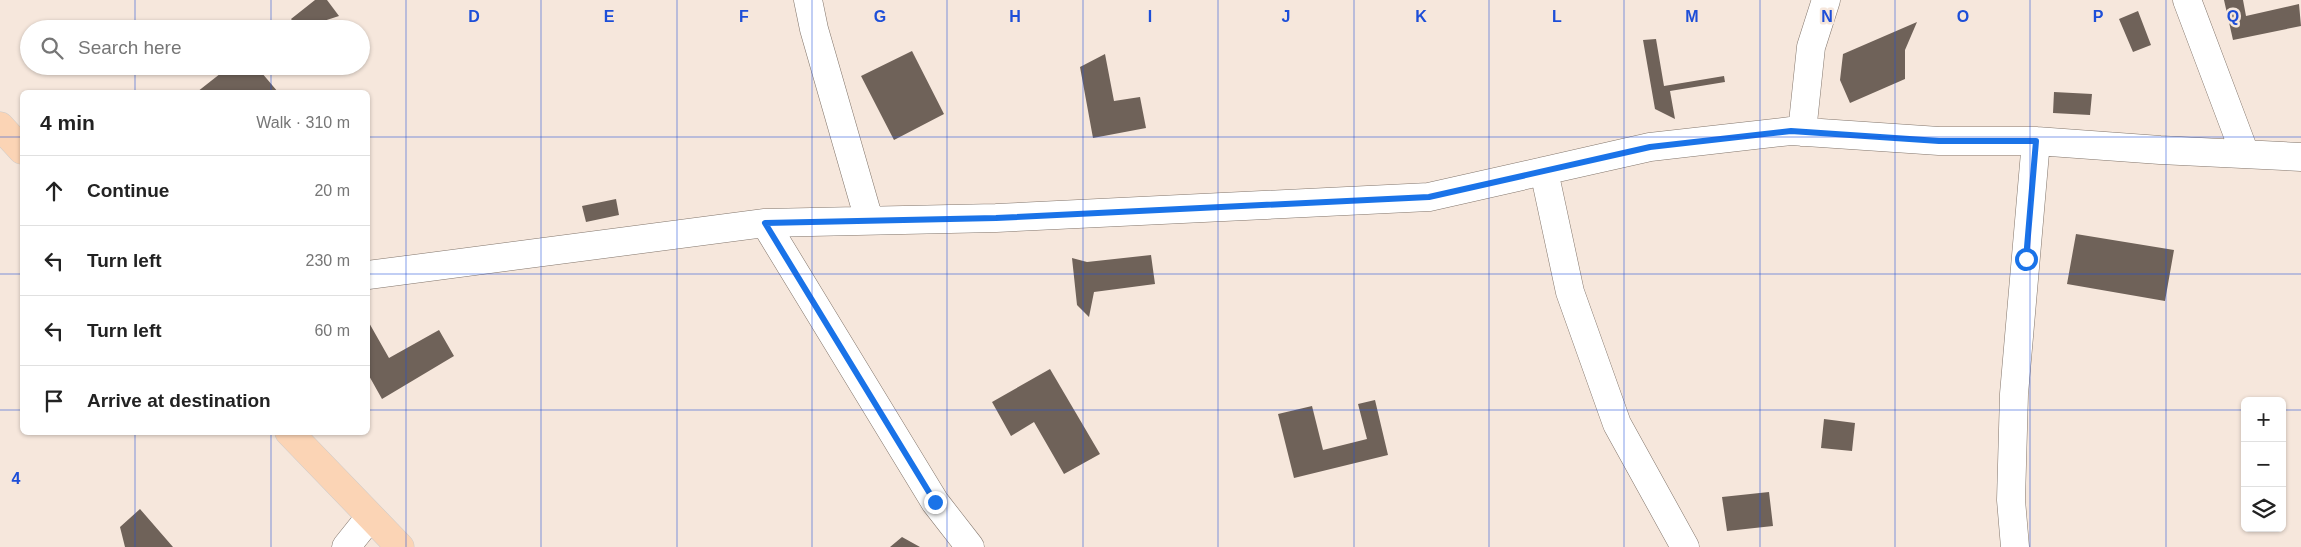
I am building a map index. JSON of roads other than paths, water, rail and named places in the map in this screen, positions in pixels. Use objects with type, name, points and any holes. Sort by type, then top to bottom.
[{"type":"main road","points":[[0,126],[20,148]]},
{"type":"main road","points":[[292,435],[400,547]]},
{"type":"street","points":[[808,0],[814,29],[869,220]]},
{"type":"street","points":[[1802,132],[1811,47],[1826,0]]},
{"type":"street","points":[[2187,0],[2245,154]]},
{"type":"street","points":[[370,275],[765,223],[1102,214],[1429,197],[1650,147],[1791,131],[1939,141],[2036,141],[2301,157]]},
{"type":"street","points":[[2015,547],[2011,500],[2014,394],[2036,141]]},
{"type":"street","points":[[1544,171],[1570,292],[1617,424],[1685,547]]},
{"type":"street","points":[[765,223],[935,502],[970,547]]},
{"type":"street","points":[[346,547],[370,517]]}]
